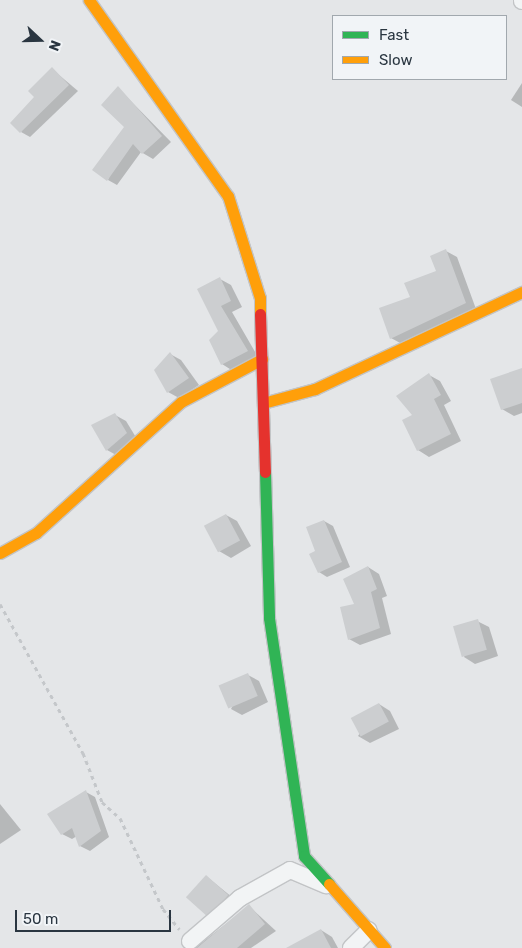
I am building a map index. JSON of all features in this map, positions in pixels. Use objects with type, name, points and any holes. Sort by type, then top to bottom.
[{"type":"street","points":[[89,0],[228,196],[260,298],[269,618],[304,856],[385,948]]},
{"type":"street","points":[[263,404],[315,389],[522,292]]},
{"type":"street","points":[[0,553],[36,533],[181,402],[262,359]]},
{"type":"street","points":[[190,941],[240,898],[290,870],[331,887]]},
{"type":"street","points":[[352,948],[369,930]]},
{"type":"path","points":[[0,604],[83,753],[102,802],[120,818],[163,909],[190,941]]},
{"type":"building","points":[[52,67],[69,85],[20,133],[10,123],[34,97],[28,91]]},
{"type":"building","points":[[118,86],[162,136],[142,154],[133,144],[107,181],[92,170],[124,127],[101,105]]},
{"type":"building","points":[[446,249],[466,303],[390,339],[379,308],[410,297],[404,283],[436,271],[430,256]]},
{"type":"building","points":[[220,277],[231,301],[221,306],[248,351],[221,365],[209,340],[218,331],[197,289]]},
{"type":"building","points":[[170,352],[189,378],[167,393],[154,370]]},
{"type":"building","points":[[522,368],[522,403],[501,410],[490,379]]},
{"type":"building","points":[[429,373],[441,395],[434,399],[451,434],[417,451],[402,420],[412,415],[396,396]]},
{"type":"building","points":[[115,413],[127,433],[106,451],[91,425]]},
{"type":"building","points":[[226,514],[240,540],[218,552],[204,526]]},
{"type":"building","points":[[324,520],[342,562],[318,573],[309,554],[315,551],[306,527]]},
{"type":"building","points":[[368,566],[377,589],[371,592],[380,628],[348,640],[340,607],[354,604],[343,579]]},
{"type":"building","points":[[478,619],[487,650],[462,657],[453,626]]},
{"type":"building","points":[[248,673],[258,696],[228,709],[219,686]]},
{"type":"building","points":[[379,703],[389,722],[361,737],[351,718]]},
{"type":"building","points":[[86,790],[101,831],[79,847],[72,828],[61,835],[47,814]]},
{"type":"building","points":[[206,875],[228,895],[208,917],[186,897]]},
{"type":"building","points":[[249,904],[265,924],[237,948],[197,948]]},
{"type":"building","points":[[321,929],[331,948],[286,948]]},
{"type":"traffic: fast","points":[[265,472],[269,618],[304,856],[329,884]]},
{"type":"traffic: slow","points":[[89,0],[228,196],[260,298],[260,314]]},
{"type":"traffic: slow","points":[[263,403],[315,389],[522,292]]},
{"type":"traffic: slow","points":[[0,553],[36,533],[181,402],[262,359]]},
{"type":"traffic: slow","points":[[329,884],[385,948]]},
{"type":"traffic: jam","points":[[260,314],[265,472]]}]
